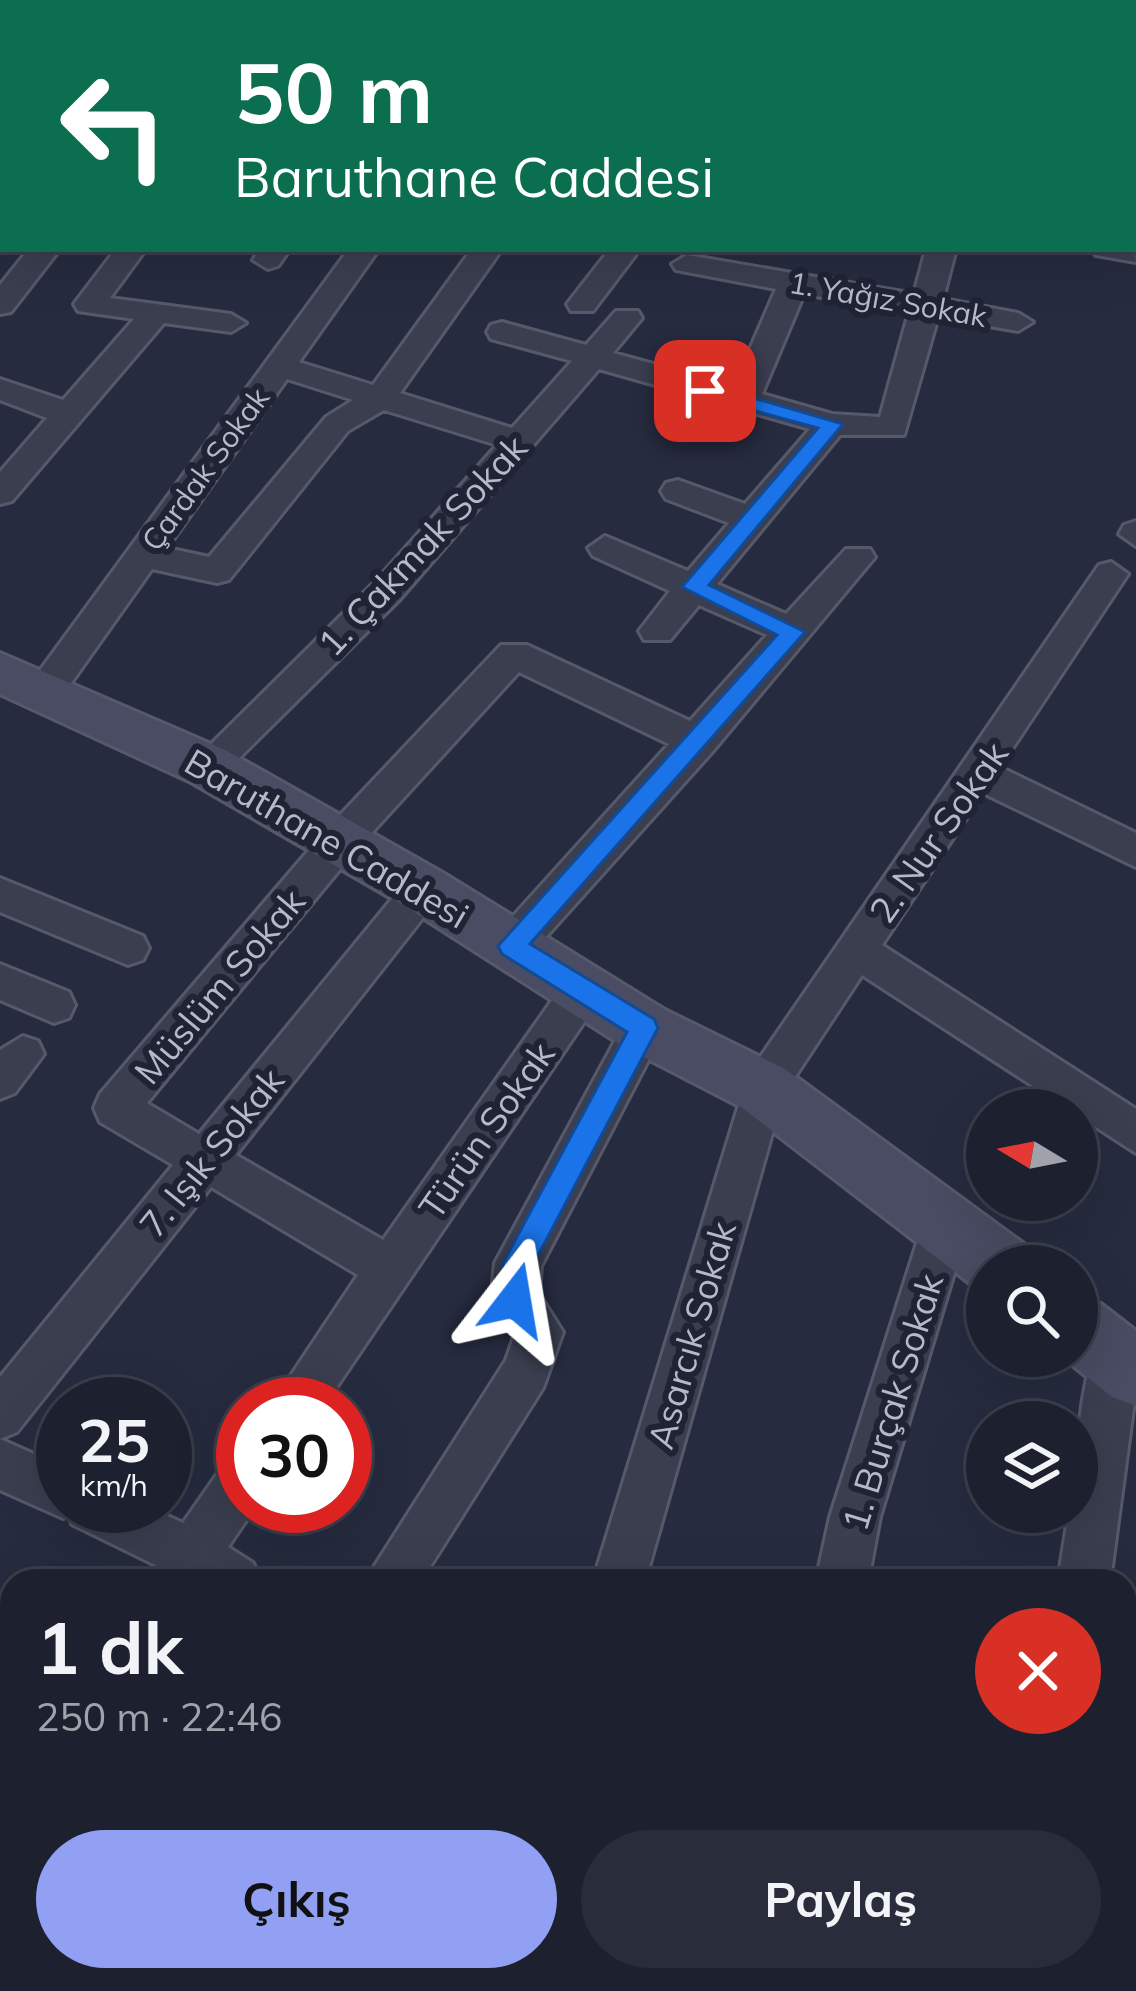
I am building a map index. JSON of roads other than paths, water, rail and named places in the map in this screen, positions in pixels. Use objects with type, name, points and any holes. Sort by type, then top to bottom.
[{"type":"street","points":[[0,305],[43,252]]},
{"type":"street","points":[[129,252],[89,304],[231,323]]},
{"type":"street","name":"Çardak Sokak","points":[[23,681],[143,554],[362,252]]},
{"type":"street","points":[[143,554],[217,571],[337,424],[381,398],[486,252]]},
{"type":"street","points":[[582,304],[623,252]]},
{"type":"street","points":[[502,332],[832,424],[893,428],[940,252]]},
{"type":"street","name":"1. Yağız Sokak","points":[[686,264],[1018,322]]},
{"type":"street","points":[[743,401],[794,283]]},
{"type":"street","points":[[0,493],[156,313]]},
{"type":"street","name":"1. Çakmak Sokak","points":[[208,766],[388,590],[627,317]]},
{"type":"street","points":[[279,366],[519,441]]},
{"type":"street","points":[[0,389],[69,414]]},
{"type":"street","points":[[657,631],[832,424]]},
{"type":"street","points":[[678,490],[752,520]]},
{"type":"street","points":[[605,548],[793,632]]},
{"type":"street","points":[[512,946],[699,742],[858,557]]},
{"type":"street","name":"2. Nur Sokak","points":[[763,1088],[1111,574]]},
{"type":"street","points":[[341,840],[514,654],[699,742]]},
{"type":"street","name":"Baruthane Caddesi","points":[[23,681],[208,766],[423,889],[644,1028],[763,1088],[973,1245]]},
{"type":"street","points":[[979,774],[1135,848]]},
{"type":"street","name":"Müslüm Sokak","points":[[204,1161],[116,1108],[341,840]]},
{"type":"street","name":"7. Işık Sokak","points":[[0,1415],[423,889]]},
{"type":"street","points":[[0,894],[128,949]]},
{"type":"street","points":[[856,950],[1136,1133]]},
{"type":"street","points":[[0,982],[54,1005]]},
{"type":"street","name":"Türün Sokak","points":[[315,1377],[583,991]]},
{"type":"street","points":[[399,1569],[526,1372],[539,1333],[515,1300],[518,1263],[644,1028]]},
{"type":"street","name":"Asarcık Sokak","points":[[623,1569],[763,1088]]},
{"type":"street","points":[[204,1161],[390,1269]]},
{"type":"street","name":"1. Burçak Sokak","points":[[844,1569],[855,1517],[946,1224]]},
{"type":"street","points":[[1085,1569],[1110,1352]]},
{"type":"street","points":[[0,1464],[36,1481]]},
{"type":"street","points":[[192,1554],[216,1519]]},
{"type":"street","points":[[147,1533],[216,1569]]}]
